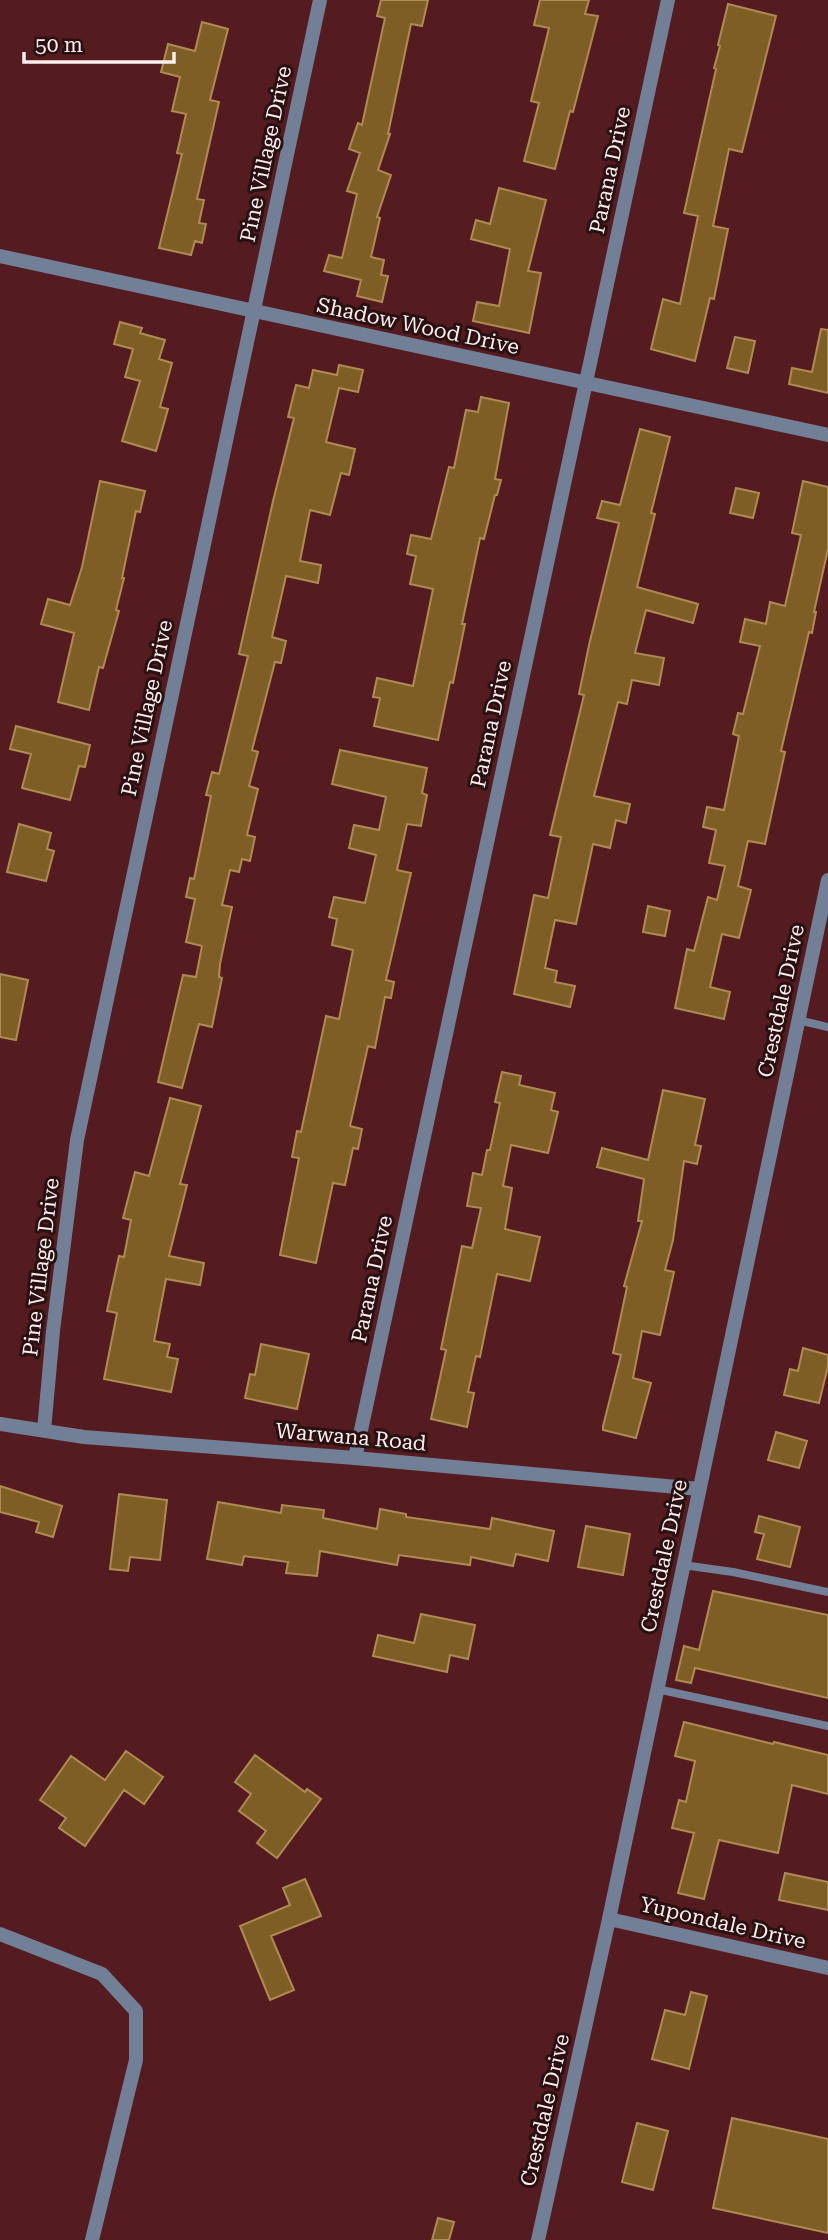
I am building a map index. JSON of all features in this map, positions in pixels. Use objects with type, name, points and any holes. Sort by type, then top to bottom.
[{"type":"street","name":"Pine Village Drive","points":[[44,1430],[53,1331],[77,1140],[320,0]]},
{"type":"street","name":"Parana Drive","points":[[355,1458],[668,0]]},
{"type":"street","name":"Shadow Wood Drive","points":[[0,256],[828,435]]},
{"type":"street","name":"Crestdale Drive","points":[[538,2240],[609,1919],[828,880]]},
{"type":"street","name":"Warwana Road","points":[[0,1424],[84,1437],[699,1489]]},
{"type":"street","name":"Yupondale Drive","points":[[609,1919],[828,1968]]},
{"type":"street","points":[[0,1934],[102,1974],[136,2011],[136,2060],[92,2240]]},
{"type":"lane","points":[[798,1020],[828,1027]]},
{"type":"lane","points":[[683,1565],[828,1592]]},
{"type":"lane","points":[[657,1689],[828,1726]]},
{"type":"building","points":[[381,0],[428,0],[422,26],[411,24],[390,134],[378,170],[391,175],[377,217],[380,218],[371,257],[384,260],[381,275],[388,276],[382,302],[357,296],[361,280],[324,271],[329,255],[342,258],[357,194],[347,191],[360,153],[349,149],[358,123],[362,125],[385,18],[377,16]]},
{"type":"building","points":[[540,0],[589,0],[585,14],[598,16],[555,169],[524,161],[539,103],[531,101],[549,28],[534,25]]},
{"type":"building","points":[[728,4],[776,16],[742,152],[729,149],[713,226],[728,229],[714,299],[710,298],[695,361],[651,349],[663,299],[680,304],[698,216],[684,213]]},
{"type":"building","points":[[202,22],[228,29],[210,100],[219,102],[197,199],[204,200],[199,223],[206,224],[202,243],[195,241],[191,255],[159,248],[182,154],[177,153],[186,114],[172,111],[180,77],[161,72],[168,44],[195,51]]},
{"type":"building","points":[[499,188],[546,200],[528,271],[541,273],[529,333],[473,321],[477,302],[499,306],[510,249],[471,239],[476,220],[490,224]]},
{"type":"building","points":[[120,322],[142,328],[140,333],[165,340],[159,359],[172,363],[160,407],[168,409],[156,451],[122,441],[140,381],[125,377],[133,349],[114,344]]},
{"type":"building","points":[[821,329],[828,330],[828,393],[789,384],[792,368],[812,372]]},
{"type":"building","points":[[735,337],[755,341],[748,373],[727,368]]},
{"type":"building","points":[[339,365],[363,370],[358,392],[339,388],[326,442],[355,449],[349,475],[341,473],[330,515],[310,510],[300,561],[321,565],[318,583],[286,576],[272,637],[286,641],[281,663],[275,662],[252,750],[258,752],[249,786],[258,789],[247,835],[255,837],[250,861],[242,859],[239,872],[230,870],[222,905],[232,907],[220,964],[219,977],[222,978],[212,1027],[199,1024],[182,1088],[158,1082],[183,975],[196,977],[202,946],[186,942],[195,899],[186,897],[190,878],[194,879],[211,796],[206,795],[212,772],[219,774],[248,656],[239,654],[294,418],[288,417],[296,385],[309,388],[313,370],[337,375]]},
{"type":"building","points":[[481,397],[509,403],[495,479],[501,480],[484,539],[480,538],[453,683],[450,682],[438,740],[374,726],[380,698],[373,697],[377,678],[413,686],[433,589],[410,584],[416,556],[407,554],[411,535],[431,539],[449,467],[454,468],[466,410],[478,412]]},
{"type":"building","points":[[640,429],[670,437],[651,513],[655,514],[637,587],[698,604],[693,623],[646,610],[635,653],[664,658],[659,685],[632,680],[627,704],[618,702],[594,796],[630,804],[626,823],[616,820],[610,848],[593,844],[576,924],[555,920],[545,968],[557,971],[555,982],[575,986],[570,1007],[514,994],[534,895],[548,898],[561,837],[550,835],[584,695],[579,694],[619,523],[597,518],[602,501],[620,505]]},
{"type":"building","points":[[100,481],[145,491],[140,512],[136,511],[116,610],[119,611],[103,668],[99,667],[89,710],[58,702],[74,633],[41,624],[48,599],[70,605],[82,567]]},
{"type":"building","points":[[803,481],[828,487],[828,549],[812,633],[809,632],[781,751],[785,752],[765,844],[748,841],[738,886],[751,890],[739,938],[722,934],[710,987],[730,992],[724,1019],[675,1008],[687,949],[694,951],[708,897],[717,900],[725,866],[709,863],[716,830],[703,827],[707,807],[724,810],[739,736],[733,734],[738,713],[743,714],[760,646],[740,642],[745,619],[766,624],[770,602],[785,606],[801,535],[792,533]]},
{"type":"building","points":[[736,488],[759,493],[753,518],[730,513]]},
{"type":"building","points":[[16,726],[90,745],[85,767],[79,766],[70,800],[22,788],[31,754],[10,749]]},
{"type":"building","points":[[340,750],[427,768],[422,793],[427,795],[421,826],[407,824],[397,870],[411,873],[386,980],[394,982],[391,998],[385,997],[375,1048],[368,1046],[350,1126],[362,1129],[358,1149],[353,1148],[345,1185],[333,1183],[316,1263],[280,1255],[299,1158],[292,1157],[297,1131],[301,1132],[326,1016],[339,1019],[353,950],[332,945],[337,919],[329,917],[334,897],[365,903],[376,855],[349,848],[354,825],[379,830],[386,797],[332,784]]},
{"type":"building","points":[[19,824],[51,833],[47,849],[54,851],[46,881],[7,872]]},
{"type":"building","points":[[648,906],[670,911],[665,936],[643,932]]},
{"type":"building","points":[[0,974],[28,980],[16,1040],[0,1037]]},
{"type":"building","points":[[502,1072],[521,1076],[519,1085],[555,1093],[551,1110],[558,1112],[548,1153],[511,1145],[503,1186],[512,1188],[505,1229],[540,1237],[530,1281],[497,1274],[480,1357],[476,1356],[468,1392],[474,1393],[467,1427],[431,1419],[446,1350],[441,1349],[462,1246],[472,1248],[481,1208],[467,1206],[473,1173],[482,1175],[487,1150],[490,1150],[500,1103],[495,1102]]},
{"type":"building","points":[[663,1090],[705,1099],[695,1145],[701,1146],[697,1164],[684,1161],[673,1240],[665,1270],[674,1272],[660,1335],[642,1331],[633,1378],[651,1383],[636,1438],[603,1430],[603,1426],[621,1355],[613,1353],[627,1287],[624,1286],[642,1221],[638,1221],[644,1179],[597,1167],[602,1148],[648,1160]]},
{"type":"building","points":[[170,1098],[201,1106],[180,1184],[187,1185],[169,1256],[204,1263],[200,1285],[166,1279],[154,1341],[170,1344],[167,1357],[178,1359],[171,1392],[104,1379],[117,1313],[107,1311],[119,1256],[124,1257],[131,1220],[123,1218],[135,1172],[149,1176]]},
{"type":"building","points":[[261,1344],[309,1354],[297,1409],[245,1398],[250,1374],[255,1375]]},
{"type":"building","points":[[803,1348],[828,1355],[819,1403],[784,1395],[790,1369],[798,1371]]},
{"type":"building","points":[[776,1432],[807,1441],[799,1468],[768,1460]]},
{"type":"building","points":[[0,1486],[62,1506],[53,1537],[36,1532],[39,1522],[0,1512]]},
{"type":"building","points":[[119,1494],[167,1500],[160,1560],[130,1557],[128,1571],[110,1569]]},
{"type":"building","points":[[218,1502],[281,1513],[282,1505],[324,1510],[323,1518],[377,1529],[380,1509],[406,1514],[406,1517],[490,1529],[492,1518],[554,1531],[548,1561],[516,1554],[513,1566],[471,1557],[470,1565],[399,1555],[397,1565],[320,1551],[317,1576],[286,1573],[288,1562],[244,1556],[242,1565],[207,1559]]},
{"type":"building","points":[[759,1516],[800,1527],[790,1567],[757,1559],[764,1534],[755,1532]]},
{"type":"building","points":[[586,1526],[630,1534],[623,1575],[578,1567]]},
{"type":"building","points":[[713,1591],[828,1615],[828,1698],[695,1668],[691,1683],[676,1680],[684,1646],[699,1650]]},
{"type":"building","points":[[421,1614],[475,1625],[468,1659],[450,1655],[447,1672],[373,1656],[378,1635],[414,1643]]},
{"type":"building","points":[[684,1722],[828,1755],[828,1794],[792,1785],[778,1853],[719,1840],[704,1899],[678,1893],[694,1833],[672,1828],[679,1800],[686,1802],[695,1761],[675,1756]]},
{"type":"building","points":[[126,1751],[163,1777],[144,1804],[124,1790],[85,1846],[59,1828],[66,1818],[40,1800],[71,1756],[105,1780]]},
{"type":"building","points":[[255,1755],[305,1792],[307,1789],[321,1799],[277,1858],[257,1843],[266,1831],[239,1811],[251,1794],[235,1782]]},
{"type":"building","points":[[785,1873],[828,1882],[828,1910],[779,1900]]},
{"type":"building","points":[[305,1879],[321,1916],[271,1936],[294,1990],[270,2000],[240,1926],[290,1905],[283,1888]]},
{"type":"building","points":[[691,1992],[707,1996],[689,2069],[652,2059],[665,2010],[685,2015]]},
{"type":"building","points":[[732,2118],[828,2139],[828,2233],[713,2208]]},
{"type":"building","points":[[637,2123],[668,2131],[653,2190],[622,2182]]},
{"type":"building","points":[[438,2218],[454,2222],[449,2240],[432,2240]]}]
